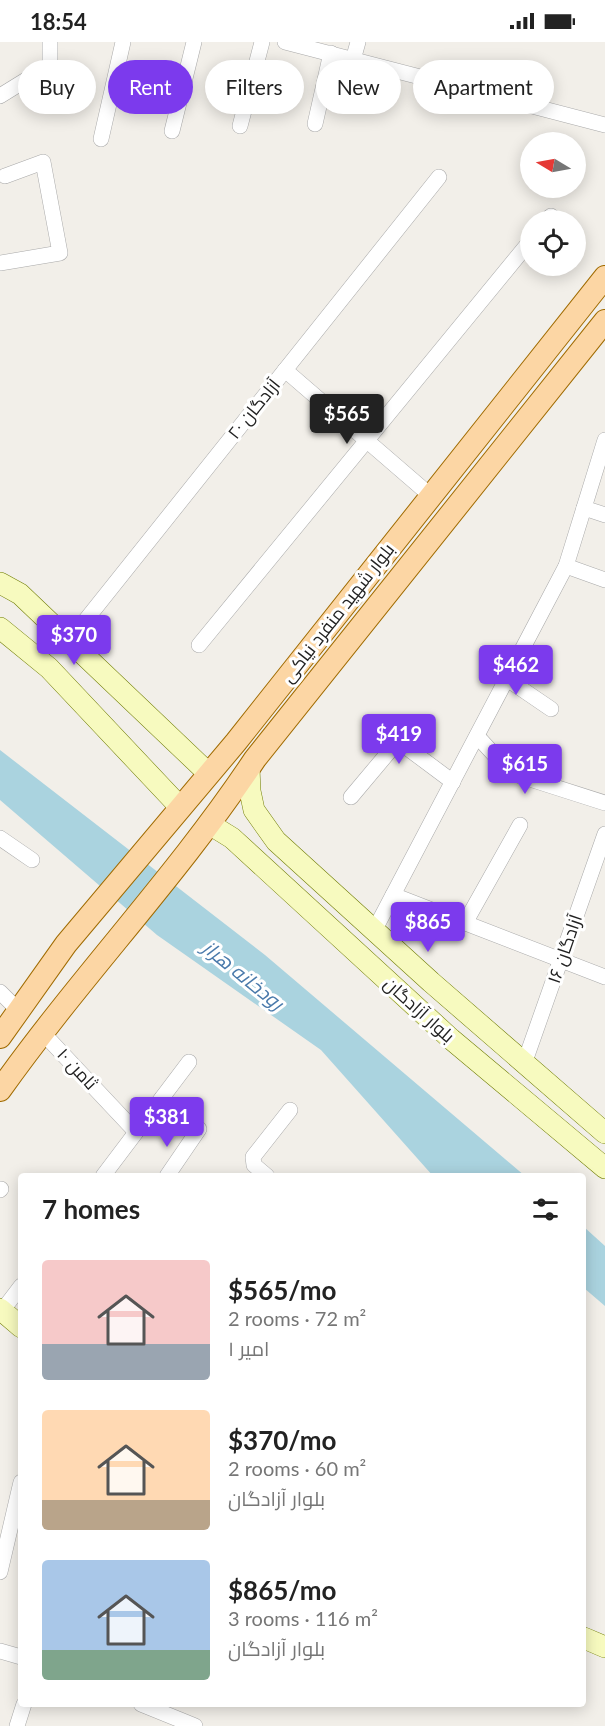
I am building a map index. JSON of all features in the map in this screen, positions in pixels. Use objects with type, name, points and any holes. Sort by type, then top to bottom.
[{"type":"main road","name":"بلوار شهید منفرد نیاکی","points":[[2,1034],[66,944],[209,774],[605,277]]},
{"type":"main road","name":"بلوار شهید منفرد نیاکی","points":[[0,1090],[94,966],[211,825],[249,768],[605,321]]},
{"type":"main road","points":[[365,580],[368,593],[373,596],[385,596]]},
{"type":"main road","points":[[0,583],[20,594],[209,774]]},
{"type":"main road","points":[[336,615],[349,616],[353,620],[355,634]]},
{"type":"main road","points":[[0,628],[48,668],[180,807]]},
{"type":"main road","points":[[48,668],[69,641]]},
{"type":"main road","name":"بلوار آزادگان","points":[[249,768],[254,810],[276,841],[440,990],[605,1133]]},
{"type":"main road","name":"بلوار آزادگان","points":[[211,825],[232,838],[422,1014],[605,1168]]},
{"type":"main road","points":[[422,1014],[440,990]]},
{"type":"main road","points":[[19,1011],[42,1032]]},
{"type":"main road","points":[[2,1034],[26,1054]]},
{"type":"main road","points":[[1,1310],[18,1324]]},
{"type":"street","points":[[0,96],[50,65],[50,42]]},
{"type":"street","points":[[101,139],[123,42]]},
{"type":"street","points":[[172,130],[194,42]]},
{"type":"street","points":[[240,126],[262,42]]},
{"type":"street","points":[[294,43],[353,60],[358,42]]},
{"type":"street","points":[[315,124],[331,53]]},
{"type":"street","points":[[401,72],[605,125]]},
{"type":"street","points":[[0,263],[60,253],[43,162],[5,176]]},
{"type":"street","name":"آزادگان ۲۰","points":[[69,641],[439,177]]},
{"type":"street","points":[[199,645],[520,253]]},
{"type":"street","points":[[285,370],[431,496]]},
{"type":"street","points":[[375,931],[566,566],[605,440]]},
{"type":"street","points":[[584,508],[605,516]]},
{"type":"street","points":[[566,566],[605,580]]},
{"type":"street","points":[[507,679],[551,709]]},
{"type":"street","points":[[477,736],[511,773],[605,802]]},
{"type":"street","points":[[351,797],[398,741],[453,782]]},
{"type":"street","points":[[465,923],[520,825]]},
{"type":"street","name":"آزادگان ۱۶","points":[[525,1064],[605,834]]},
{"type":"street","points":[[0,838],[32,860]]},
{"type":"street","points":[[393,895],[605,977]]},
{"type":"street","points":[[0,992],[19,1011]]},
{"type":"street","name":"ثامن ۱۰","points":[[42,1032],[136,1132]]},
{"type":"street","points":[[105,1173],[189,1062]]},
{"type":"street","points":[[162,1098],[199,1129],[169,1173]]},
{"type":"street","points":[[263,1173],[254,1165],[253,1157],[290,1110]]},
{"type":"street","points":[[1,1310],[18,1290]]},
{"type":"street","points":[[0,1572],[18,1495]]},
{"type":"street","points":[[0,1651],[18,1656]]},
{"type":"street","points":[[17,1726],[23,1707]]},
{"type":"street","points":[[166,1709],[195,1726]]},
{"type":"water","name":"رودخانه هراز","points":[[0,750],[265,955],[521,1173],[430,1173],[321,1050],[157,935],[0,800]]},
{"type":"water","points":[[586,1229],[605,1246],[605,1306],[586,1290]]}]
